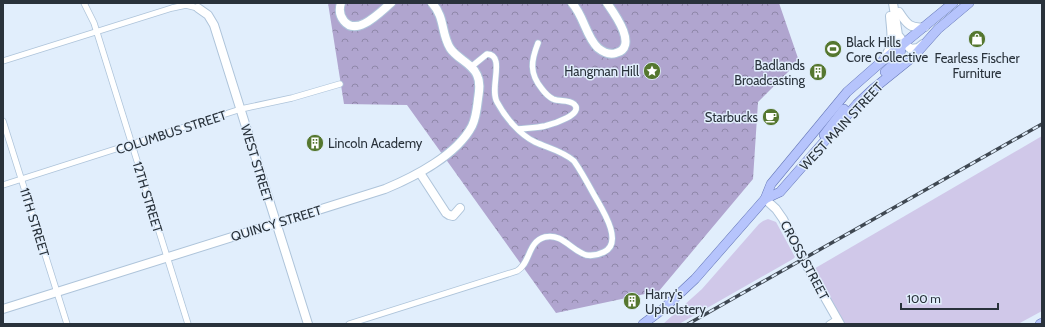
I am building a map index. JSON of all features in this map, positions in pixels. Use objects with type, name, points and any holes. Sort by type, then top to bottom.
[{"type":"main road","name":"WEST MAIN STREET","points":[[643,324],[663,309],[695,279],[765,199],[772,184],[840,100],[859,80],[902,43],[925,27],[953,3]]},
{"type":"main road","name":"WEST MAIN STREET","points":[[765,199],[780,192],[857,104],[890,74],[914,56],[938,29],[969,3]]},
{"type":"main road","points":[[806,164],[816,145],[844,109],[893,65],[900,56],[902,43]]},
{"type":"street","name":"12TH STREET","points":[[84,3],[97,32],[166,258],[188,324]]},
{"type":"street","points":[[341,3],[341,17],[348,24],[353,26],[365,24],[391,3]]},
{"type":"street","points":[[348,324],[522,269],[532,246],[546,237],[558,238],[586,255],[608,250],[611,246],[611,231],[606,215],[574,161],[562,153],[534,141],[518,129],[502,110],[494,96],[494,80],[497,68],[497,61],[495,57],[492,54],[487,54],[472,67],[453,53],[445,36],[440,15],[432,3]]},
{"type":"street","points":[[572,3],[579,12],[595,44],[604,52],[615,53],[622,50],[624,47],[625,37],[622,26],[607,3]]},
{"type":"street","points":[[880,63],[888,53],[892,42],[888,3]]},
{"type":"street","points":[[893,3],[898,35],[902,43],[915,49],[926,41]]},
{"type":"street","points":[[898,3],[902,43]]},
{"type":"street","points":[[3,61],[172,8],[186,5],[198,8]]},
{"type":"street","name":"WEST STREET","points":[[198,8],[208,15],[214,25],[308,324]]},
{"type":"street","points":[[899,12],[910,26],[918,28],[925,27]]},
{"type":"street","points":[[518,129],[546,126],[576,113],[577,110],[574,104],[569,101],[559,101],[549,96],[536,81],[532,63],[538,43]]},
{"type":"street","name":"QUINCY STREET","points":[[3,309],[56,291],[385,189],[420,173],[453,149],[473,125],[479,84],[472,67]]},
{"type":"street","name":"COLUMBUS STREET","points":[[3,185],[241,109],[292,98],[340,84]]},
{"type":"street","name":"11TH STREET","points":[[3,121],[67,324]]},
{"type":"street","points":[[420,173],[446,213],[452,216],[460,208]]},
{"type":"street","name":"CROSS STREET","points":[[765,199],[776,209],[783,219],[838,322]]},
{"type":"street","points":[[829,324],[838,322]]},
{"type":"shaded area","points":[[1042,136],[1042,311],[1018,324],[844,324],[812,270]]},
{"type":"shaded area","points":[[768,219],[776,222],[795,257],[793,259],[679,324],[663,324],[702,289],[759,224]]},
{"type":"green space","points":[[328,3],[779,3],[799,61],[758,102],[753,179],[659,291],[556,313],[407,105],[344,104]]},
{"type":"railway","points":[[688,324],[1042,124]]},
{"type":"place","name":"Fearless Fischer Furniture","points":[[977,39]]},
{"type":"place","name":"Black Hills Core Collective","points":[[833,49]]},
{"type":"place","name":"Hangman Hill","points":[[652,71]]},
{"type":"place","name":"Badlands Broadcasting","points":[[818,72]]},
{"type":"place","name":"Starbucks","points":[[771,117]]},
{"type":"place","name":"Lincoln Academy","points":[[315,143]]},
{"type":"place","name":"Harry's Upholstery","points":[[632,301]]}]
